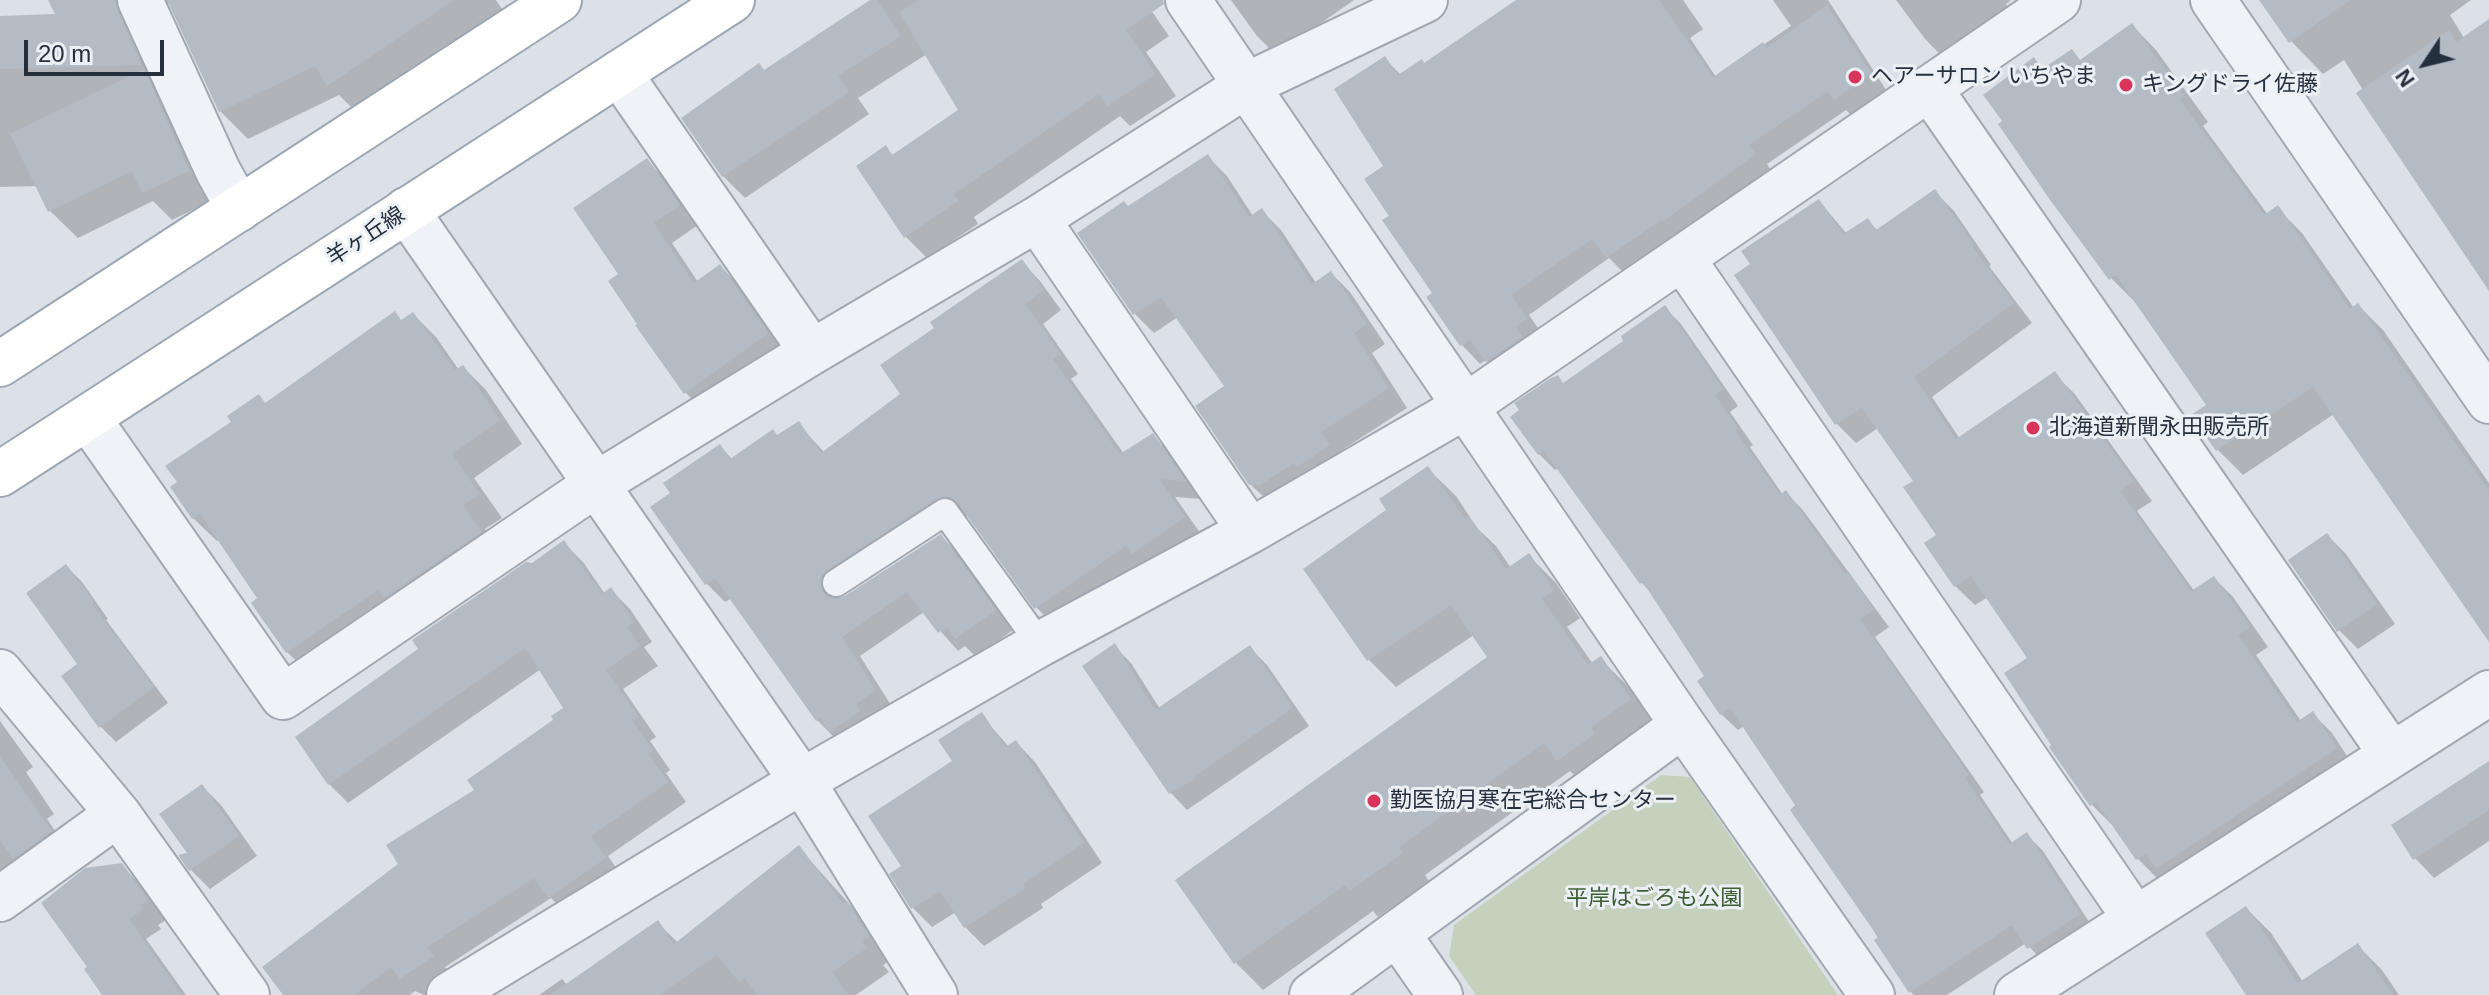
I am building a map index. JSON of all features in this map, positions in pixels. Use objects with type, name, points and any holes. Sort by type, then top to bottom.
[{"type":"main road","points":[[0,364],[559,0]]},
{"type":"main road","name":"羊ヶ丘線","points":[[0,474],[732,0]]},
{"type":"street","points":[[140,0],[218,171],[239,209]]},
{"type":"street","points":[[1188,0],[1683,725],[1872,995]]},
{"type":"street","points":[[88,418],[283,697],[595,485],[1037,219],[1247,85],[1425,0]]},
{"type":"street","points":[[449,995],[802,781],[1040,644],[1250,531],[1466,406],[2058,0]]},
{"type":"street","points":[[2213,0],[2489,401]]},
{"type":"street","points":[[619,73],[812,352]]},
{"type":"street","points":[[1929,88],[2392,755]]},
{"type":"street","points":[[406,210],[802,781],[935,995]]},
{"type":"street","points":[[1037,219],[1250,531]]},
{"type":"street","points":[[1682,258],[2135,918]]},
{"type":"street","points":[[0,672],[118,814],[247,995]]},
{"type":"street","points":[[2017,995],[2489,693]]},
{"type":"street","points":[[1312,995],[1683,725]]},
{"type":"street","points":[[0,899],[118,814]]},
{"type":"street","points":[[1397,933],[1440,995]]},
{"type":"lane","points":[[836,583],[945,512],[1040,644]]},
{"type":"green space","name":"平岸はごろも公園","points":[[1661,775],[1690,777],[1838,995],[1476,995],[1449,956],[1454,925]]},
{"type":"building","points":[[48,0],[115,0],[142,65],[0,69],[0,16],[55,14]]},
{"type":"building","points":[[167,0],[454,0],[327,86],[315,66],[219,112]]},
{"type":"building","points":[[870,0],[877,0],[901,36],[838,76],[849,92],[722,177],[681,118],[759,63],[764,70]]},
{"type":"building","points":[[919,0],[1163,0],[1164,4],[1126,30],[1156,74],[1107,106],[1099,94],[954,194],[958,201],[904,238],[856,166],[886,145],[892,155],[958,110],[899,12]]},
{"type":"building","points":[[1516,0],[1659,0],[1713,77],[1763,42],[1767,48],[1827,5],[1871,73],[1834,100],[1827,92],[1749,145],[1756,154],[1606,258],[1592,239],[1511,295],[1527,318],[1516,327],[1523,337],[1486,362],[1470,340],[1460,346],[1426,297],[1432,293],[1382,220],[1389,216],[1364,179],[1383,166],[1334,89],[1385,56],[1398,75],[1422,59],[1424,63]]},
{"type":"building","points":[[2259,0],[2350,0],[2289,43]]},
{"type":"building","points":[[2489,19],[2489,291],[2356,93],[2449,30],[2456,42]]},
{"type":"building","points":[[2132,23],[2184,96],[2180,100],[2264,215],[2278,205],[2350,309],[2358,303],[2489,491],[2489,642],[2313,387],[2216,451],[2191,415],[2206,405],[2116,275],[2109,280],[1998,124],[2002,121],[1983,95],[2034,57],[2042,69],[2072,49],[2080,60]]},
{"type":"building","points":[[144,69],[189,171],[142,193],[132,171],[48,212],[10,134]]},
{"type":"building","points":[[1208,154],[1249,217],[1262,208],[1312,284],[1331,271],[1367,324],[1354,333],[1389,388],[1321,432],[1330,445],[1297,467],[1294,463],[1260,485],[1249,485],[1195,406],[1224,386],[1161,297],[1133,315],[1077,233],[1124,201],[1128,206]]},
{"type":"building","points":[[647,158],[680,205],[654,223],[694,283],[720,264],[768,333],[684,394],[608,281],[618,274],[573,208]]},
{"type":"building","points":[[1935,189],[2014,303],[1914,377],[1956,439],[2055,371],[2134,481],[2120,491],[2191,591],[2214,576],[2250,627],[2238,635],[2297,722],[2313,711],[2337,748],[2156,869],[2146,854],[2136,860],[2096,802],[2090,806],[2049,747],[2051,745],[2004,673],[2027,658],[1971,576],[1954,587],[1924,543],[1936,535],[1903,487],[1913,481],[1862,408],[1835,425],[1734,275],[1750,264],[1741,251],[1819,199],[1843,234],[1868,218],[1876,230]]},
{"type":"building","points":[[1022,259],[1044,290],[1025,304],[1061,354],[1053,359],[1120,454],[1153,433],[1186,481],[1159,479],[1185,517],[1132,554],[1126,546],[1034,609],[958,503],[951,497],[936,499],[827,570],[821,576],[822,591],[830,598],[845,596],[941,534],[996,610],[955,639],[947,627],[938,633],[907,592],[842,637],[876,690],[856,704],[860,711],[830,732],[820,718],[816,721],[715,578],[705,585],[650,507],[670,493],[663,483],[720,444],[730,459],[773,429],[777,435],[799,421],[821,453],[900,394],[880,365],[934,328],[930,322]]},
{"type":"building","points":[[1665,305],[1723,389],[1715,395],[1738,428],[1735,430],[1780,495],[1786,490],[1874,610],[1860,619],[1969,775],[1965,778],[2009,844],[2027,832],[2080,914],[2027,949],[2012,925],[1909,993],[1874,940],[1878,937],[1790,810],[1795,805],[1730,708],[1720,715],[1697,681],[1704,676],[1643,582],[1640,584],[1544,451],[1538,455],[1510,417],[1519,410],[1514,403],[1558,375],[1563,383],[1623,341],[1621,336]]},
{"type":"building","points":[[395,311],[401,320],[413,312],[455,370],[463,365],[500,420],[452,454],[480,494],[463,505],[482,532],[384,598],[378,590],[286,653],[251,603],[257,598],[200,514],[192,519],[170,487],[177,482],[165,466],[231,422],[227,416],[259,394],[265,403]]},
{"type":"building","points":[[1428,466],[1465,519],[1469,516],[1506,569],[1529,553],[1554,590],[1542,599],[1588,665],[1601,656],[1631,699],[1591,727],[1595,734],[1557,761],[1544,743],[1399,847],[1403,853],[1349,891],[1345,885],[1234,964],[1175,880],[1487,657],[1451,605],[1367,661],[1303,569],[1386,510],[1379,499]]},
{"type":"building","points":[[2327,533],[2377,604],[2337,632],[2288,560]]},
{"type":"building","points":[[564,540],[602,594],[611,587],[634,622],[627,627],[640,646],[606,670],[639,717],[632,721],[653,750],[648,754],[668,782],[591,836],[606,858],[548,898],[534,878],[427,947],[434,956],[400,979],[391,967],[354,995],[283,995],[262,967],[398,864],[386,845],[474,790],[467,780],[553,720],[551,716],[563,708],[525,648],[328,785],[295,737],[418,649],[412,640],[526,562],[532,563]]},
{"type":"building","points":[[66,564],[154,687],[99,728],[61,676],[77,664],[26,593]]},
{"type":"building","points":[[1115,643],[1155,710],[1250,645],[1293,708],[1169,794],[1082,666]]},
{"type":"building","points":[[982,712],[1005,747],[1016,740],[1084,843],[1023,884],[1026,888],[964,928],[940,891],[911,909],[889,874],[901,866],[868,816],[952,761],[938,740]]},
{"type":"building","points":[[0,757],[52,831],[13,859],[0,840]]},
{"type":"building","points":[[2489,761],[2489,810],[2413,860],[2391,825]]},
{"type":"building","points":[[202,784],[239,836],[189,871],[178,855],[187,853],[159,814]]},
{"type":"building","points":[[799,845],[843,904],[847,901],[869,936],[862,941],[867,948],[832,972],[848,995],[757,995],[745,978],[739,982],[717,955],[659,995],[550,995],[658,920],[674,944]]},
{"type":"building","points":[[122,863],[148,900],[141,905],[143,909],[129,919],[182,995],[102,995],[84,969],[87,967],[41,903],[85,868]]},
{"type":"building","points":[[2246,906],[2298,983],[2358,943],[2393,995],[2246,995],[2205,933]]},
{"type":"place","name":"ヘアーサロン いちやま","points":[[1855,77]]},
{"type":"place","name":"キングドライ佐藤","points":[[2126,85]]},
{"type":"place","name":"北海道新聞永田販売所","points":[[2033,428]]},
{"type":"place","name":"勤医協月寒在宅総合センター","points":[[1374,801]]}]
